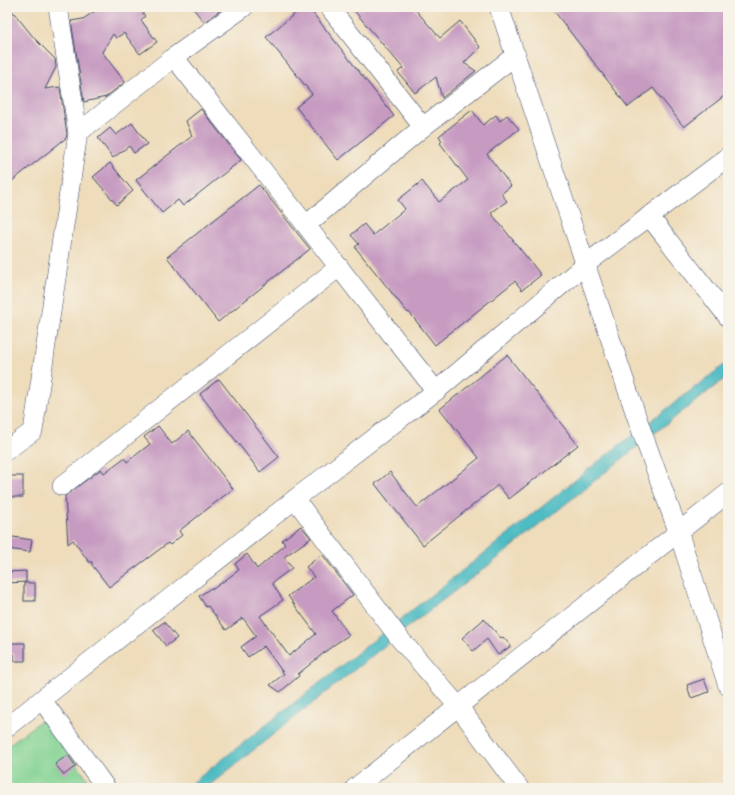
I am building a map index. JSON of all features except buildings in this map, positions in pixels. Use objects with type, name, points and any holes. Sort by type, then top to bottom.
[{"type":"street","points":[[7,450],[33,431],[78,133],[58,7]]},
{"type":"street","points":[[78,133],[174,56],[244,7]]},
{"type":"street","points":[[329,7],[423,127]]},
{"type":"street","points":[[500,7],[638,421],[678,531],[728,686]]},
{"type":"street","points":[[306,225],[423,127],[516,54]]},
{"type":"street","points":[[174,56],[436,391]]},
{"type":"street","points":[[7,727],[295,499],[436,391],[586,264],[728,157]]},
{"type":"street","points":[[649,216],[728,317]]},
{"type":"street","points":[[62,486],[339,267]]},
{"type":"street","points":[[355,788],[678,531],[728,493]]},
{"type":"street","points":[[295,499],[400,639],[458,706],[519,788]]},
{"type":"street","points":[[42,700],[106,788]]},
{"type":"green space","points":[[43,719],[94,788],[7,788],[7,746]]},
{"type":"water","points":[[728,362],[728,376],[206,788],[186,788],[609,453]]}]
